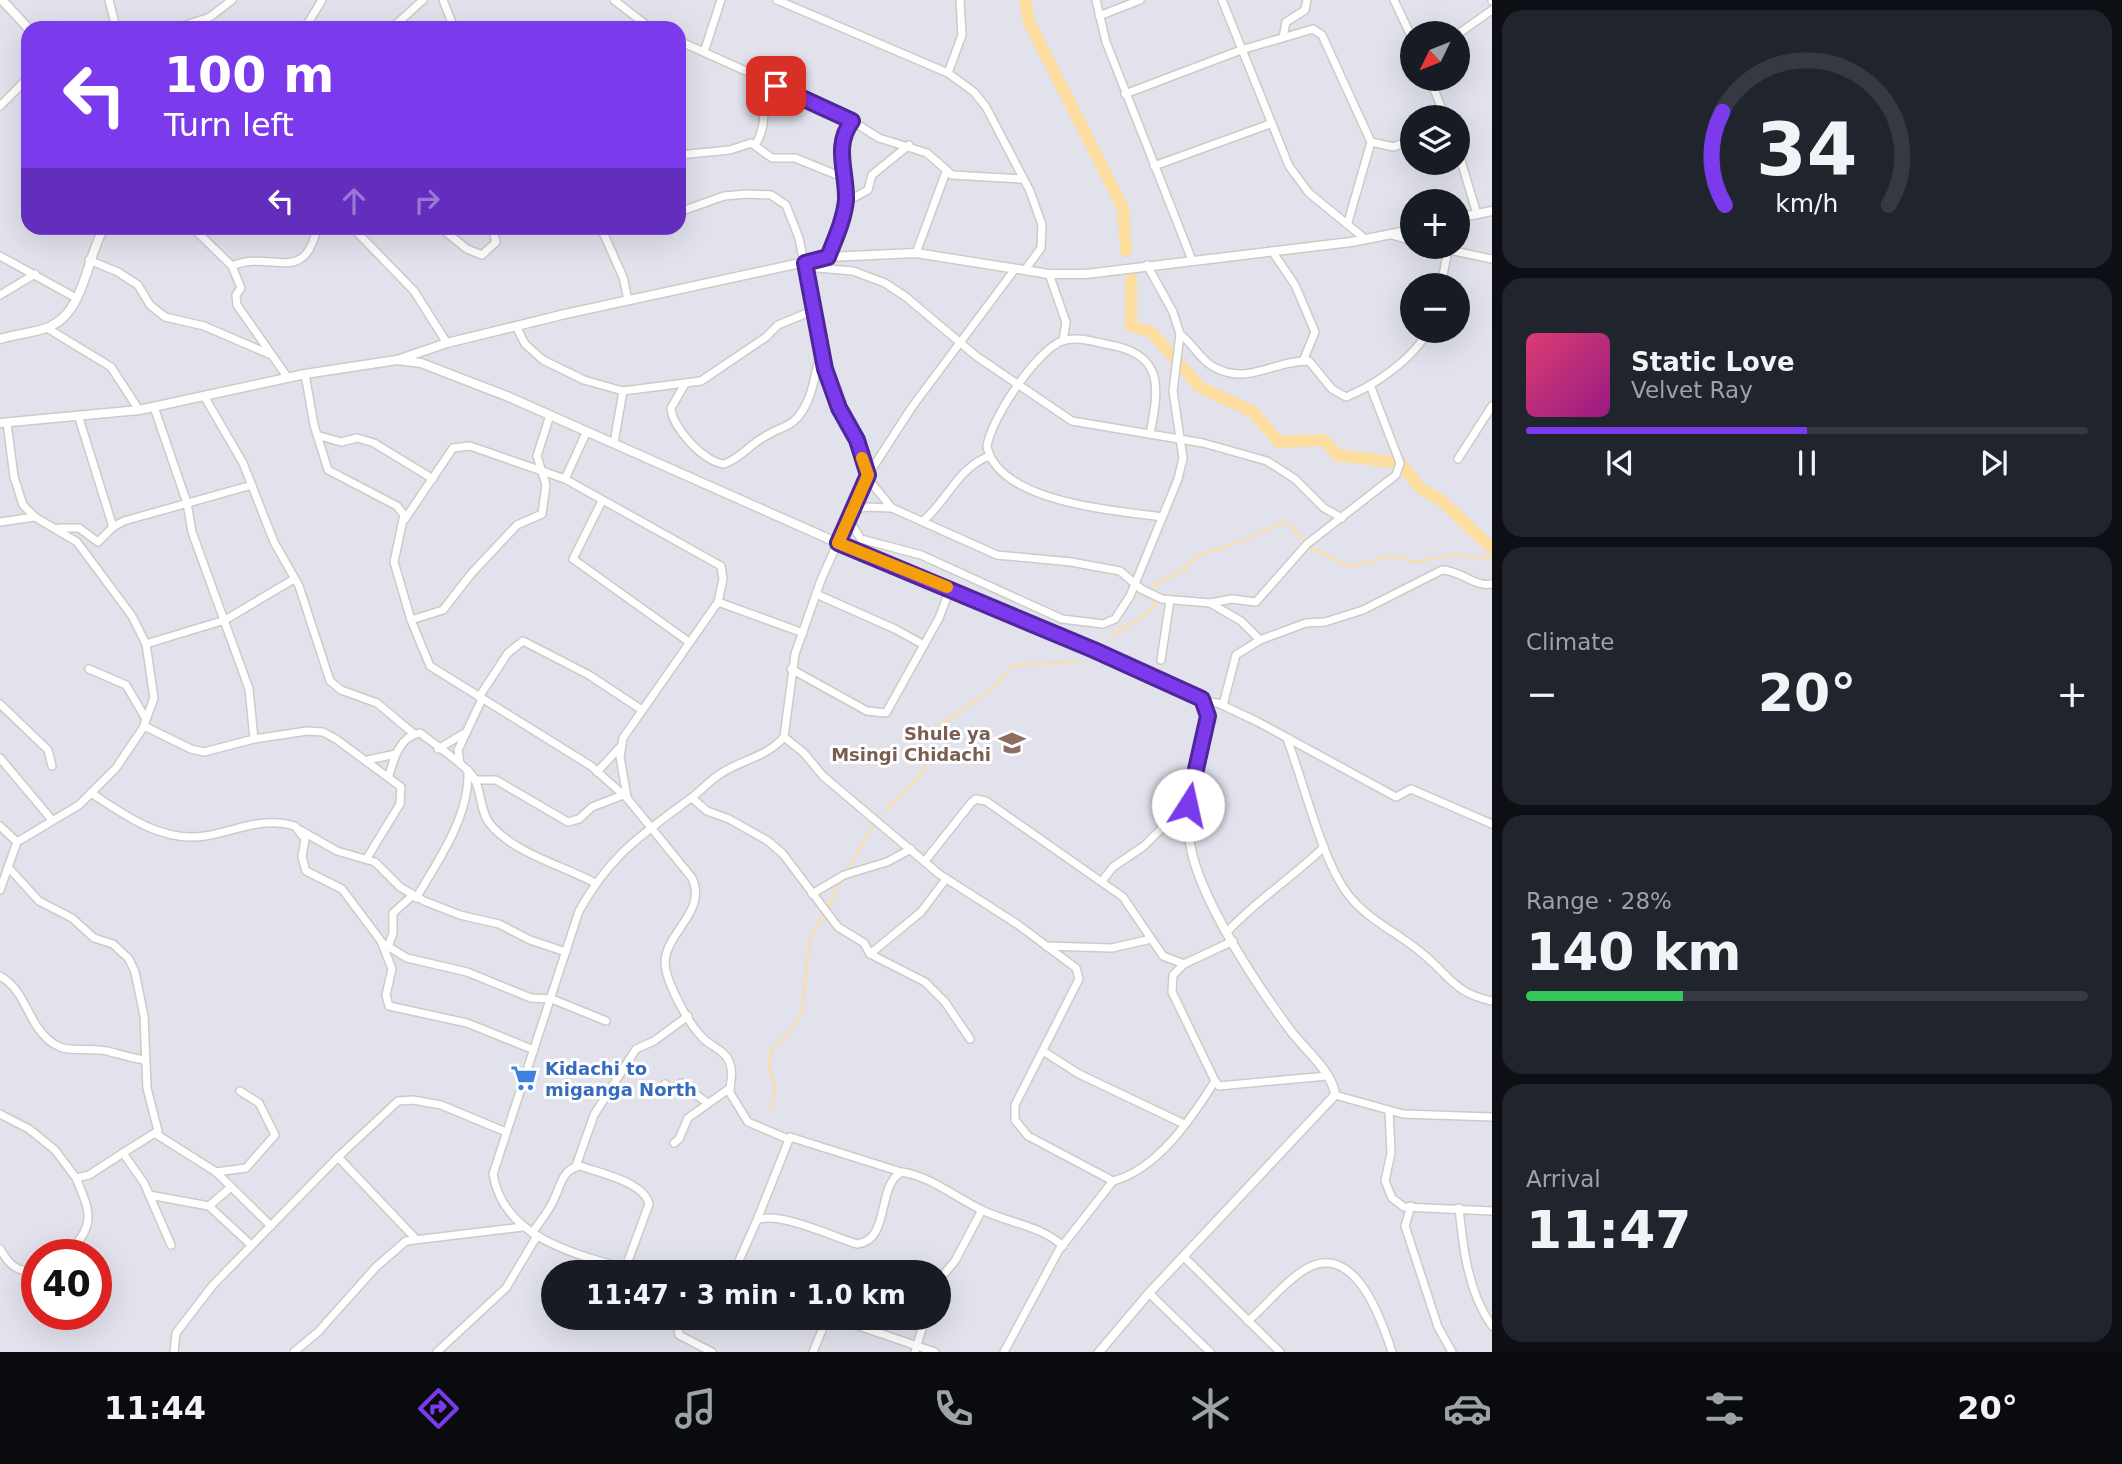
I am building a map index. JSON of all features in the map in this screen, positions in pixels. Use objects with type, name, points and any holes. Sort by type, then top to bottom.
[{"type":"street","points":[[1,0],[21,21]]},
{"type":"street","points":[[108,0],[114,21]]},
{"type":"street","points":[[198,21],[210,17],[232,0]]},
{"type":"street","points":[[309,21],[322,0]]},
{"type":"street","points":[[400,21],[423,0]]},
{"type":"street","points":[[443,0],[451,21]]},
{"type":"street","points":[[614,0],[641,21]]},
{"type":"street","points":[[704,52],[721,0]]},
{"type":"street","points":[[777,0],[948,73],[974,92],[986,107],[1035,203],[1043,240],[1041,248],[1025,270]]},
{"type":"street","points":[[948,73],[962,35],[960,0]]},
{"type":"street","points":[[1096,0],[1125,94],[1192,260]]},
{"type":"street","points":[[1099,16],[1140,0]]},
{"type":"street","points":[[1222,0],[1289,166],[1309,193],[1348,222],[1363,238]]},
{"type":"street","points":[[1283,37],[1286,22],[1305,10],[1307,0]]},
{"type":"street","points":[[1394,0],[1404,21]]},
{"type":"street","points":[[1470,26],[1492,10]]},
{"type":"street","points":[[1125,94],[1241,50],[1312,29],[1322,35],[1371,142],[1348,222]]},
{"type":"street","points":[[686,44],[852,121],[879,138],[909,145],[932,156],[946,172],[958,177],[1021,178]]},
{"type":"street","points":[[753,75],[763,98],[764,115],[764,127],[756,145]]},
{"type":"street","points":[[0,106],[21,85]]},
{"type":"street","points":[[828,257],[846,202],[842,177],[843,137],[852,121]]},
{"type":"street","points":[[1154,166],[1270,124]]},
{"type":"street","points":[[1371,142],[1386,147],[1400,143]]},
{"type":"street","points":[[686,154],[730,150],[751,143],[772,158],[795,158],[842,177]]},
{"type":"street","points":[[846,202],[868,190],[872,176],[909,145]]},
{"type":"street","points":[[916,253],[946,172]]},
{"type":"street","points":[[1465,175],[1477,214]]},
{"type":"street","points":[[686,210],[724,196],[771,195],[786,205],[806,265],[812,312],[839,408],[857,440],[872,485],[891,508]]},
{"type":"street","points":[[1470,215],[1492,211]]},
{"type":"street","points":[[0,890],[17,842],[79,805],[116,768],[145,723],[154,698],[146,644],[140,629],[77,542],[59,528],[35,517],[23,505],[14,477],[4,423],[79,418],[139,410],[305,374],[397,360],[447,343],[516,326],[628,300],[806,265],[828,257],[916,253],[1049,274],[1086,274],[1400,233]]},
{"type":"street","points":[[0,339],[47,328],[68,314],[101,235]]},
{"type":"street","points":[[200,235],[232,266],[241,288],[236,295],[237,305],[288,378]]},
{"type":"street","points":[[232,266],[244,260],[281,263],[298,261],[310,251],[315,235]]},
{"type":"street","points":[[360,235],[414,291],[447,343]]},
{"type":"street","points":[[449,235],[467,249],[482,254],[496,242],[494,235]]},
{"type":"street","points":[[604,235],[623,277],[628,300]]},
{"type":"street","points":[[1392,235],[1400,237]]},
{"type":"street","points":[[1272,251],[1295,285],[1315,332],[1303,361]]},
{"type":"street","points":[[1470,255],[1492,259]]},
{"type":"street","points":[[0,256],[76,298]]},
{"type":"street","points":[[89,260],[118,272],[138,285],[150,305],[165,317],[204,326],[270,354]]},
{"type":"street","points":[[806,265],[865,273],[906,297],[959,342],[1072,421],[1180,439],[1267,461],[1295,479],[1324,508],[1342,518]]},
{"type":"street","points":[[850,516],[861,539],[921,555],[1021,601],[1074,621],[1103,624],[1115,619],[1130,596],[1182,467],[1173,391],[1180,334],[1173,312],[1147,265]]},
{"type":"street","points":[[602,1260],[534,1234],[523,1227],[505,1209],[496,1192],[493,1174],[579,911],[595,883],[621,852],[649,826],[692,798],[720,774],[776,747],[784,737],[791,669],[816,594],[868,475],[877,457],[959,342],[1015,269]]},
{"type":"street","points":[[0,295],[35,274]]},
{"type":"street","points":[[1049,274],[1066,322],[1063,341]]},
{"type":"street","points":[[516,326],[525,344],[543,360],[584,380],[623,391],[685,384],[710,376],[744,349],[766,337],[778,324],[812,312]]},
{"type":"street","points":[[47,328],[111,368],[139,410]]},
{"type":"street","points":[[1180,334],[1195,346],[1206,362],[1239,376],[1303,361],[1315,366],[1341,396],[1350,396],[1370,385],[1418,343]]},
{"type":"street","points":[[1150,434],[1156,382],[1147,360],[1126,347],[1073,338],[1063,341],[1038,359],[1017,384],[987,442],[990,456],[1017,481],[1053,500],[1161,517]]},
{"type":"street","points":[[685,384],[671,408],[675,423],[686,439],[711,460],[724,464],[740,457],[762,438],[783,430],[796,419],[809,398],[813,374],[822,354]]},
{"type":"street","points":[[397,360],[421,363],[459,376],[1205,702],[1223,705],[1396,797],[1411,789],[1492,824]]},
{"type":"street","points":[[305,374],[314,425],[320,436],[328,470],[397,506],[404,519]]},
{"type":"street","points":[[850,516],[864,507],[891,508],[996,555],[1112,569],[1134,581],[1151,595],[1170,600],[1210,603],[1233,599],[1256,602],[1307,544],[1388,482],[1400,463],[1370,385]]},
{"type":"street","points":[[614,443],[623,391]]},
{"type":"street","points":[[204,396],[252,485],[274,542],[294,579],[315,630],[330,681],[341,690],[377,703],[414,734]]},
{"type":"street","points":[[1458,459],[1492,406]]},
{"type":"street","points":[[154,407],[187,503],[192,532],[249,689],[254,739]]},
{"type":"street","points":[[411,621],[443,610],[471,574],[517,526],[524,520],[542,514],[547,496],[544,471],[537,456],[550,415]]},
{"type":"street","points":[[79,418],[113,527]]},
{"type":"street","points":[[565,479],[586,433]]},
{"type":"street","points":[[320,436],[341,442],[358,438],[374,443],[433,479]]},
{"type":"street","points":[[597,772],[620,747],[642,710],[689,642],[705,624],[718,602],[723,579],[721,566],[657,533],[565,479],[463,445],[453,447],[404,519],[394,562],[411,621],[430,666],[597,772],[625,796],[696,885],[690,916],[666,958],[673,986],[688,1016],[703,1038],[727,1057],[733,1076],[730,1088],[748,1122],[788,1139],[796,1138],[936,1181],[982,1210],[1025,1223],[1063,1246]]},
{"type":"street","points":[[923,521],[948,496],[970,466],[990,456]]},
{"type":"street","points":[[59,528],[79,528],[98,542],[113,527],[124,521],[252,485]]},
{"type":"street","points":[[602,500],[573,559],[689,642]]},
{"type":"street","points":[[0,522],[35,517]]},
{"type":"street","points":[[1223,705],[1236,655],[1260,640],[1306,623],[1325,622],[1363,610],[1442,570],[1457,572],[1482,584],[1492,584]]},
{"type":"street","points":[[146,644],[225,620],[294,579]]},
{"type":"street","points":[[791,669],[867,711],[886,713],[924,645],[950,589]]},
{"type":"street","points":[[816,594],[924,645]]},
{"type":"street","points":[[1161,660],[1170,600]]},
{"type":"street","points":[[718,602],[803,633]]},
{"type":"street","points":[[1210,603],[1241,621],[1260,640]]},
{"type":"street","points":[[460,763],[458,750],[481,698],[508,653],[523,641],[590,676],[642,710]]},
{"type":"street","points":[[89,668],[126,685],[145,723],[199,752],[217,750],[254,739],[307,731],[323,732],[368,760],[401,787],[400,804],[367,858]]},
{"type":"street","points":[[1205,702],[1208,716],[1197,753],[1186,817],[1195,864],[1233,941],[1290,1030],[1327,1076],[1335,1095]]},
{"type":"street","points":[[0,704],[48,750],[52,766]]},
{"type":"street","points":[[438,749],[466,731]]},
{"type":"street","points":[[389,775],[396,754],[414,734],[420,733],[468,770],[475,780],[489,823],[503,836],[515,845],[595,883]]},
{"type":"street","points":[[784,737],[804,752],[823,776],[946,879],[1076,968],[1079,979],[1015,1105],[1015,1120],[1028,1136],[1113,1181]]},
{"type":"street","points":[[1287,739],[1324,848],[1344,889],[1359,905],[1422,952],[1464,993],[1492,1001]]},
{"type":"street","points":[[620,747],[625,796]]},
{"type":"street","points":[[368,760],[396,754]]},
{"type":"street","points":[[0,758],[52,820]]},
{"type":"street","points":[[388,947],[393,933],[393,913],[414,897],[442,858],[469,787],[468,770]]},
{"type":"street","points":[[475,780],[496,780],[568,821],[579,819],[592,807],[625,796]]},
{"type":"street","points":[[91,793],[144,825],[169,836],[205,836],[263,822],[286,823],[345,855],[367,858],[414,897],[460,915],[499,924],[530,940],[566,952]]},
{"type":"street","points":[[692,798],[707,811],[729,819],[768,841],[783,854],[838,927],[864,943],[870,954],[925,982],[951,1009],[970,1039]]},
{"type":"street","points":[[925,861],[976,799],[994,804],[1130,903],[1163,956],[1184,964]]},
{"type":"street","points":[[1102,881],[1113,867],[1144,846],[1170,820],[1186,817]]},
{"type":"street","points":[[0,826],[17,842]]},
{"type":"street","points":[[300,830],[305,849],[302,857],[306,871],[342,889],[388,947],[407,958],[467,972],[531,998],[552,999],[606,1021]]},
{"type":"street","points":[[305,849],[318,842]]},
{"type":"street","points":[[1228,931],[1247,910],[1272,894],[1324,848]]},
{"type":"street","points":[[812,894],[832,881],[887,862],[911,849]]},
{"type":"street","points":[[8,867],[39,901],[72,918],[94,938],[113,944],[129,959],[135,972],[144,1016],[144,1060],[147,1088],[158,1125],[156,1134],[89,1175],[76,1178]]},
{"type":"street","points":[[870,954],[921,912],[946,879]]},
{"type":"street","points":[[1046,946],[1112,948],[1151,939]]},
{"type":"street","points":[[381,941],[392,969],[386,995],[389,1006],[467,1023],[534,1050]]},
{"type":"street","points":[[1233,941],[1184,964],[1173,975],[1172,992],[1215,1081],[1219,1086],[1310,1075],[1327,1076]]},
{"type":"street","points":[[0,976],[15,987],[38,1028],[49,1040],[74,1052],[107,1051],[144,1060]]},
{"type":"street","points":[[437,1352],[506,1288],[553,1203],[562,1179],[576,1166],[594,1115],[636,1049],[654,1041],[688,1016]]},
{"type":"street","points":[[1043,1051],[1079,1074],[1184,1124]]},
{"type":"street","points":[[1004,1352],[1063,1246],[1113,1181],[1132,1175],[1150,1162],[1184,1124],[1215,1081]]},
{"type":"street","points":[[665,1084],[671,1090],[681,1083],[706,1102]]},
{"type":"street","points":[[674,1143],[679,1139],[688,1118],[706,1102],[730,1088]]},
{"type":"street","points":[[216,1172],[246,1168],[275,1135],[259,1103],[240,1091]]},
{"type":"street","points":[[1335,1095],[1389,1111],[1426,1116],[1492,1117]]},
{"type":"street","points":[[1099,1352],[1149,1293],[1185,1258],[1335,1095]]},
{"type":"street","points":[[174,1352],[176,1333],[192,1309],[338,1157],[398,1101],[413,1100],[440,1105],[506,1132]]},
{"type":"street","points":[[1389,1111],[1391,1153],[1387,1189],[1404,1207],[1492,1211]]},
{"type":"street","points":[[0,1114],[29,1129],[55,1150],[76,1178],[89,1210],[90,1221],[78,1239]]},
{"type":"street","points":[[156,1134],[216,1172],[271,1226]]},
{"type":"street","points":[[739,1260],[788,1139]]},
{"type":"street","points":[[123,1153],[149,1195],[172,1245]]},
{"type":"street","points":[[338,1157],[414,1237]]},
{"type":"street","points":[[576,1166],[626,1181],[647,1196],[646,1216],[629,1260]]},
{"type":"street","points":[[757,1220],[767,1216],[782,1217],[813,1230],[862,1244],[875,1232],[893,1179],[902,1172]]},
{"type":"street","points":[[209,1206],[231,1187]]},
{"type":"street","points":[[149,1195],[209,1206],[251,1245]]},
{"type":"street","points":[[1411,1206],[1405,1226],[1438,1327],[1452,1352]]},
{"type":"street","points":[[1459,1208],[1465,1250],[1476,1295],[1492,1325]]},
{"type":"street","points":[[951,1268],[982,1210]]},
{"type":"street","points":[[295,1352],[395,1249],[414,1237],[523,1227]]},
{"type":"street","points":[[0,1249],[17,1270],[21,1271]]},
{"type":"street","points":[[1185,1258],[1280,1352]]},
{"type":"street","points":[[1248,1321],[1304,1270],[1316,1265],[1339,1266],[1360,1282],[1370,1297],[1392,1352]]},
{"type":"street","points":[[1149,1293],[1210,1352]]},
{"type":"street","points":[[678,1330],[679,1335],[712,1352]]},
{"type":"street","points":[[813,1352],[822,1330]]},
{"type":"street","points":[[867,1330],[915,1348],[935,1352]]},
{"type":"street","points":[[915,1348],[921,1330]]},
{"type":"waterway","points":[[1025,0],[1029,22],[1123,208],[1126,251]]},
{"type":"waterway","points":[[1131,279],[1131,326],[1151,332],[1200,387],[1253,412],[1279,442],[1324,440],[1337,455],[1400,463],[1421,489],[1441,500],[1492,549]]},
{"type":"waterway","points":[[1152,593],[1154,585],[1185,569],[1195,557],[1243,541],[1283,522],[1289,524],[1305,542]]},
{"type":"waterway","points":[[1309,546],[1349,567],[1390,556],[1417,562],[1455,554],[1492,560]]},
{"type":"waterway","points":[[1111,637],[1154,607],[1152,598]]},
{"type":"waterway","points":[[886,810],[924,771],[922,747],[936,728],[995,687],[1012,665],[1080,662]]},
{"type":"waterway","points":[[845,873],[872,828]]},
{"type":"waterway","points":[[828,907],[841,881]]},
{"type":"waterway","points":[[771,1110],[776,1086],[769,1070],[771,1051],[792,1030],[802,1011],[810,937],[825,912]]},
{"type":"slow traffic","points":[[862,458],[868,475],[838,543],[947,587]]},
{"type":"place","name":"Shule ya Msingi Chidachi","points":[[1012,743]]},
{"type":"place","name":"Kidachi to miganga North","points":[[524,1078]]},
{"type":"route","points":[[776,86],[852,121],[843,137],[841,158],[846,191],[844,215],[828,257],[805,263],[812,312],[825,369],[844,420],[857,440],[868,475],[838,543],[1094,650],[1202,699],[1208,709],[1208,716],[1197,753],[1188,805]]}]
